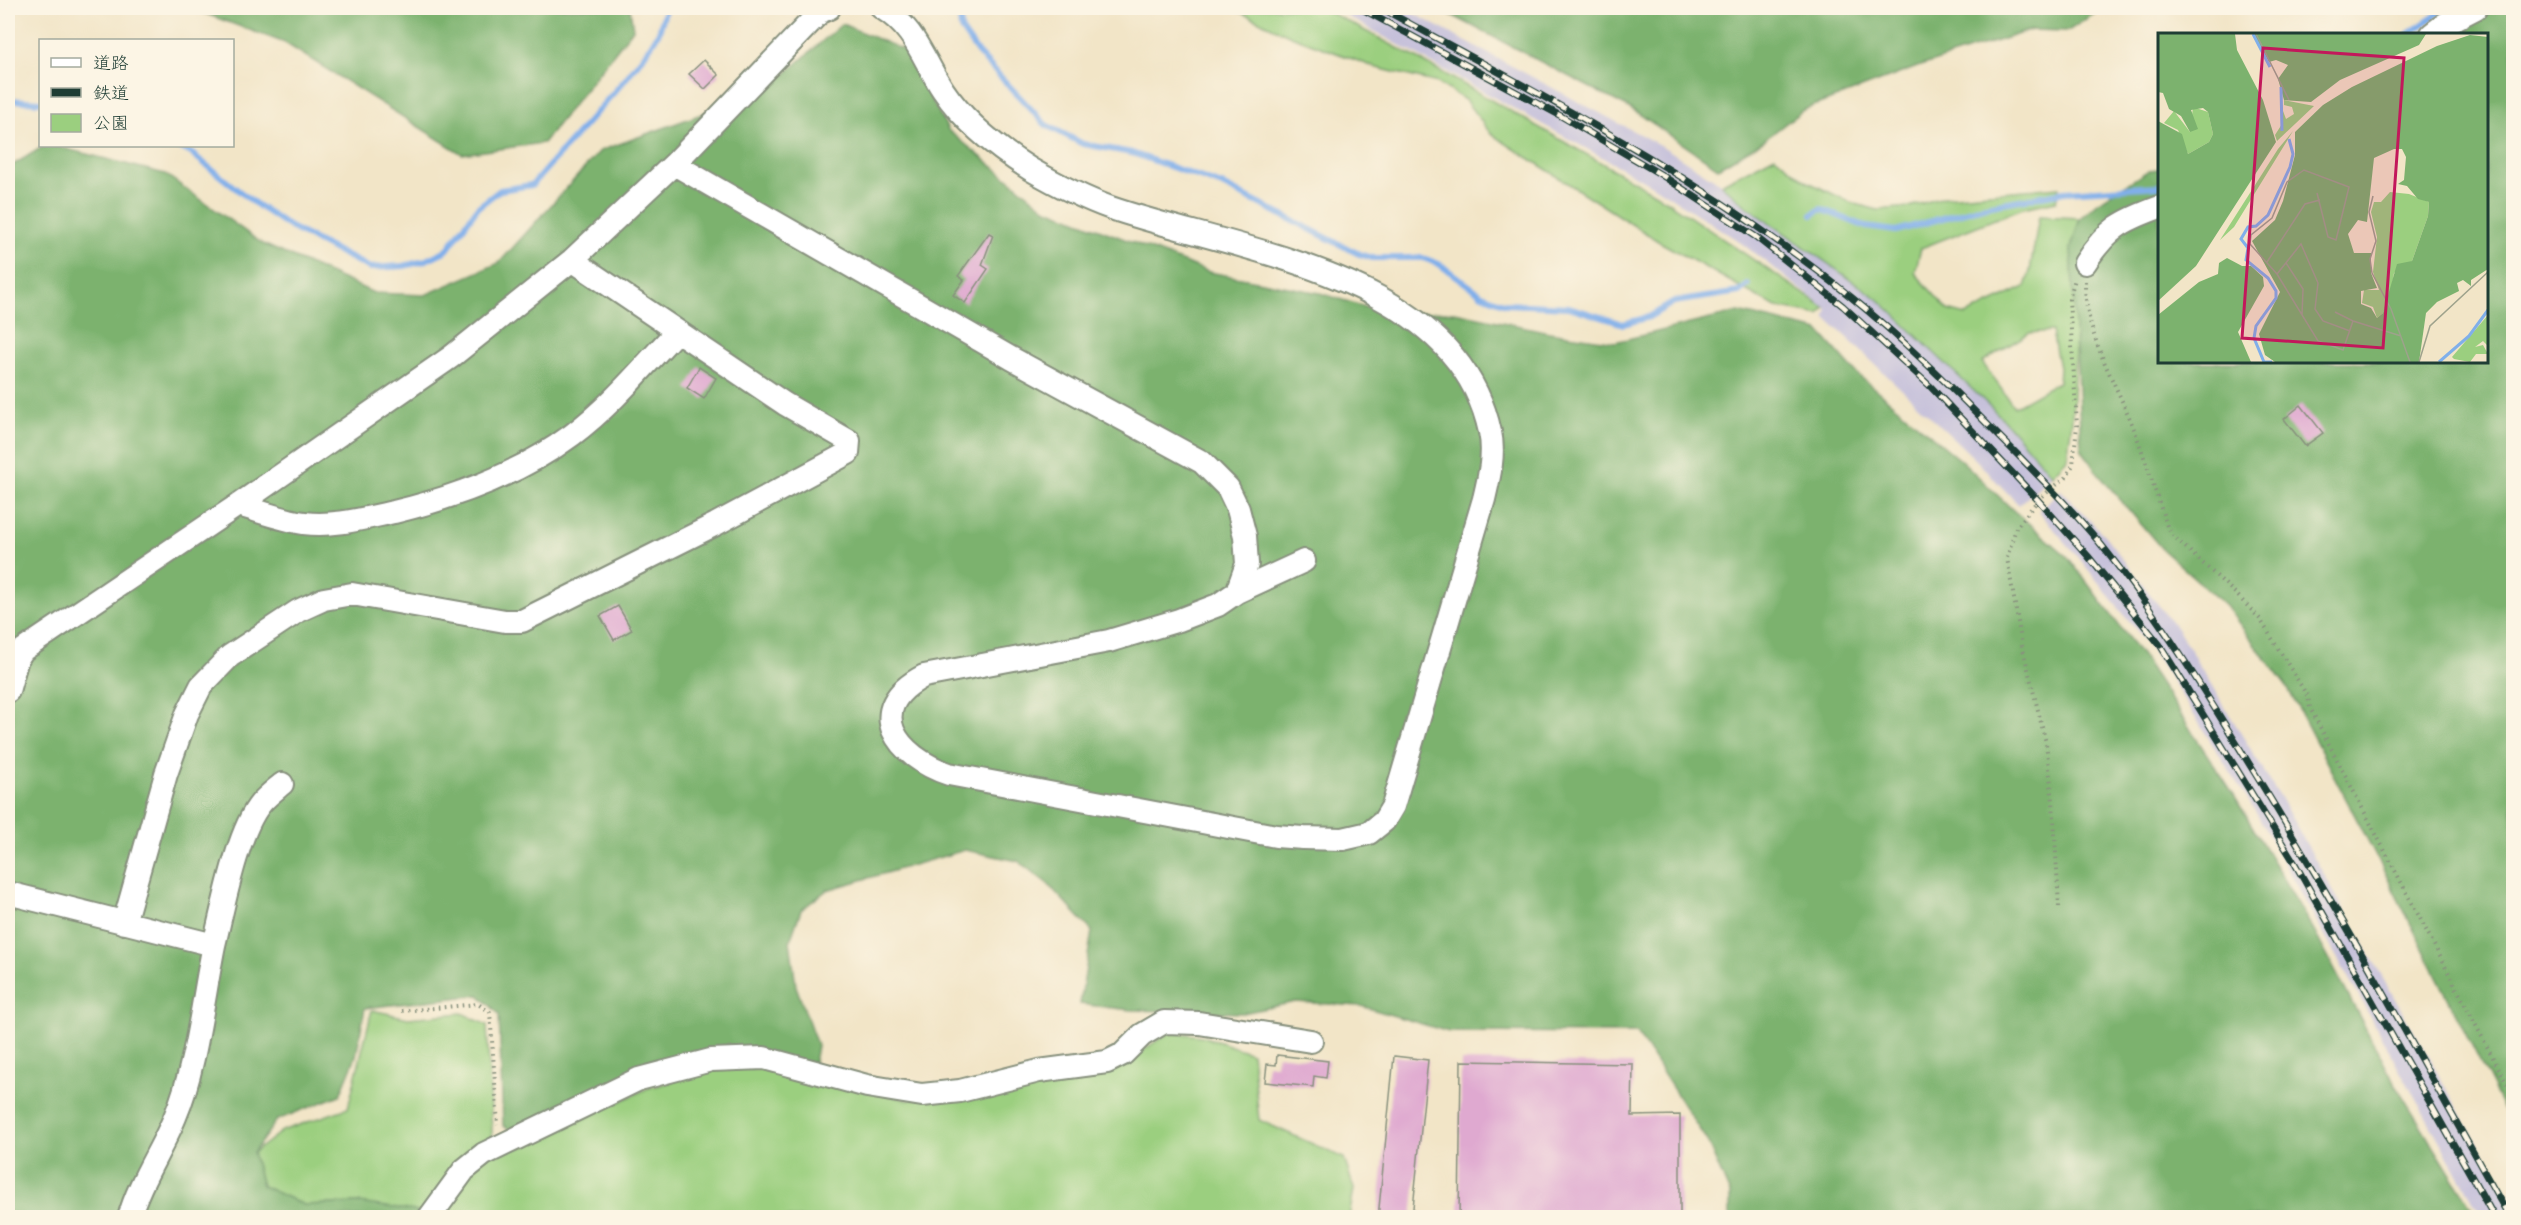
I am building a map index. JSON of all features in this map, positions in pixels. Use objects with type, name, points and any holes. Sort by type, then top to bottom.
[{"type":"lane","points":[[8,691],[17,658],[23,650],[238,505],[451,357],[572,260],[674,164],[820,12],[829,8]]},
{"type":"lane","points":[[882,8],[896,16],[908,30],[923,51],[943,90],[974,127],[1012,157],[1059,187],[1110,208],[1320,270],[1379,296],[1414,318],[1460,363],[1480,399],[1491,433],[1491,465],[1484,499],[1393,806],[1384,821],[1369,833],[1343,839],[1276,836],[949,774],[920,762],[893,736],[889,718],[891,704],[915,680],[924,676],[1109,640],[1179,620],[1218,605],[1237,592],[1304,561]]},
{"type":"lane","points":[[2433,33],[2445,24],[2476,8]]},
{"type":"lane","points":[[674,164],[990,346],[1202,462],[1228,488],[1238,509],[1245,536],[1246,564],[1237,592]]},
{"type":"lane","points":[[2085,263],[2098,244],[2126,219],[2158,208]]},
{"type":"lane","points":[[124,923],[166,774],[187,714],[201,686],[230,656],[298,610],[324,599],[352,594],[505,621],[522,621],[716,524],[848,453],[849,441],[784,404],[572,260]]},
{"type":"lane","points":[[238,505],[304,523],[337,523],[416,507],[462,493],[537,458],[573,434],[620,392],[676,332]]},
{"type":"lane","points":[[129,1218],[133,1202],[176,1116],[185,1088],[214,945],[230,878],[245,834],[260,804],[282,784]]},
{"type":"lane","points":[[8,892],[214,945]]},
{"type":"lane","points":[[429,1218],[464,1170],[484,1154],[639,1079],[711,1060],[764,1058],[867,1086],[922,1095],[960,1090],[1039,1071],[1107,1062],[1123,1054],[1142,1035],[1164,1022],[1199,1023],[1311,1041]]},
{"type":"path","points":[[2059,906],[2053,801],[2046,743],[2022,645],[2007,558],[2016,528],[2038,500],[2066,477],[2073,465],[2077,425],[2069,299],[2075,278],[2085,263]]},
{"type":"path","points":[[2085,263],[2084,302],[2091,329],[2133,428],[2167,526],[2173,536],[2260,619],[2308,697],[2310,708],[2514,1098]]},
{"type":"path","points":[[402,1011],[478,1004],[490,1012],[499,1147]]},
{"type":"shaded area","points":[[1332,8],[1403,8],[1667,149],[1721,184],[1748,206],[1877,298],[2002,418],[2052,475],[2019,505],[1974,458],[1825,317],[1828,310],[1737,240],[1652,185]]},
{"type":"shaded area","points":[[2061,490],[2105,536],[2178,630],[2279,796],[2513,1205],[2513,1217],[2482,1217],[2255,811],[2153,651],[2075,553],[2038,511]]},
{"type":"green space","points":[[190,8],[630,8],[633,29],[543,143],[462,154],[285,43]]},
{"type":"green space","points":[[1232,8],[1322,8],[1424,62],[1656,194],[1825,308],[1819,315],[1776,307],[1658,241],[1491,134],[1465,100],[1438,83],[1377,68],[1291,36]]},
{"type":"green space","points":[[1438,8],[2103,8],[2068,31],[2031,30],[1920,66],[1803,110],[1763,141],[1718,168],[1633,110]]},
{"type":"green space","points":[[2461,8],[2513,8],[2513,1127],[2383,869],[2287,687],[2226,606],[2162,549],[2095,470],[2081,448],[2071,248],[2080,218],[2099,202],[2149,170],[2158,169],[2158,363],[2488,363],[2488,33],[2437,33]]},
{"type":"green space","points":[[842,24],[904,50],[949,131],[1045,208],[1209,272],[1320,293],[1385,313],[1455,312],[1549,332],[1615,342],[1739,312],[1819,331],[1857,374],[1963,462],[2013,510],[2067,556],[2142,656],[2233,794],[2314,931],[2394,1082],[2477,1217],[1730,1217],[1730,1194],[1707,1141],[1637,1033],[1449,1032],[1361,1006],[1295,1002],[1243,1013],[1131,1010],[1080,1004],[1092,931],[1048,884],[1018,861],[965,850],[827,890],[801,910],[790,941],[796,986],[817,1045],[814,1063],[725,1056],[513,1132],[503,1126],[499,1014],[479,995],[365,1008],[356,1056],[340,1095],[277,1120],[253,1153],[262,1186],[304,1205],[359,1203],[415,1211],[425,1217],[8,1217],[8,168],[42,147],[59,147],[165,174],[263,244],[374,293],[425,295],[499,263],[600,151],[710,111],[757,98]]},
{"type":"green space","points":[[1775,156],[1806,181],[1852,203],[1878,210],[1909,207],[1944,197],[2059,187],[2056,201],[2023,208],[1921,248],[1915,273],[1948,310],[1966,315],[2025,287],[2030,271],[2039,216],[2080,218],[2071,248],[2076,329],[2072,421],[2067,459],[2052,475],[2002,418],[1877,298],[1746,206],[1721,184]],"holes":[[[2052,331],[2059,368],[2058,382],[2014,407],[1982,362],[2029,333]]]},
{"type":"green space","points":[[372,1010],[408,1018],[462,1013],[487,1025],[493,1155],[528,1145],[648,1088],[718,1069],[771,1067],[908,1100],[1113,1070],[1170,1032],[1202,1036],[1252,1053],[1259,1120],[1344,1158],[1354,1189],[1349,1218],[425,1218],[359,1203],[304,1205],[262,1186],[253,1153],[282,1131],[348,1108]]},
{"type":"building","points":[[704,60],[719,75],[705,89],[689,74]]},
{"type":"building","points":[[989,233],[993,235],[982,265],[988,269],[965,303],[953,295],[964,280],[958,276]]},
{"type":"building","points":[[699,367],[716,378],[704,399],[687,388]]},
{"type":"building","points":[[2301,405],[2323,433],[2305,446],[2284,419]]},
{"type":"building","points":[[618,606],[632,630],[614,640],[600,616]]},
{"type":"building","points":[[1277,1055],[1328,1061],[1326,1078],[1314,1076],[1313,1087],[1265,1082],[1267,1064],[1276,1065]]},
{"type":"building","points":[[1394,1056],[1428,1060],[1412,1218],[1378,1218]]},
{"type":"building","points":[[1461,1061],[1633,1064],[1632,1116],[1680,1115],[1680,1218],[1459,1218]]},
{"type":"waterway","points":[[179,147],[191,153],[253,202],[290,227],[370,268],[404,266],[424,261],[447,250],[478,207],[500,190],[532,185],[624,81],[648,50],[659,32],[666,8]]},
{"type":"waterway","points":[[967,8],[960,18],[961,29],[978,53],[1046,125],[1083,144],[1132,153],[1222,185],[1359,254],[1372,258],[1423,258],[1439,264],[1482,295],[1506,304],[1569,307],[1623,324],[1649,317],[1674,302],[1739,292],[1748,285]]},
{"type":"waterway","points":[[2410,33],[2447,8]]},
{"type":"waterway","points":[[8,103],[10,100],[39,102]]},
{"type":"waterway","points":[[1812,215],[1821,209],[1866,227],[1896,231],[1986,206],[2064,192],[2158,186]]},
{"type":"railway","points":[[1360,8],[1561,116],[1660,174],[1756,237],[1843,306],[1930,386],[2038,500],[2088,556],[2160,645],[2294,862],[2495,1218]]},
{"type":"railway","points":[[1381,8],[1563,107],[1682,177],[1796,255],[1851,297],[1907,345],[2061,499],[2099,542],[2142,598],[2219,715],[2321,884],[2510,1218]]}]
